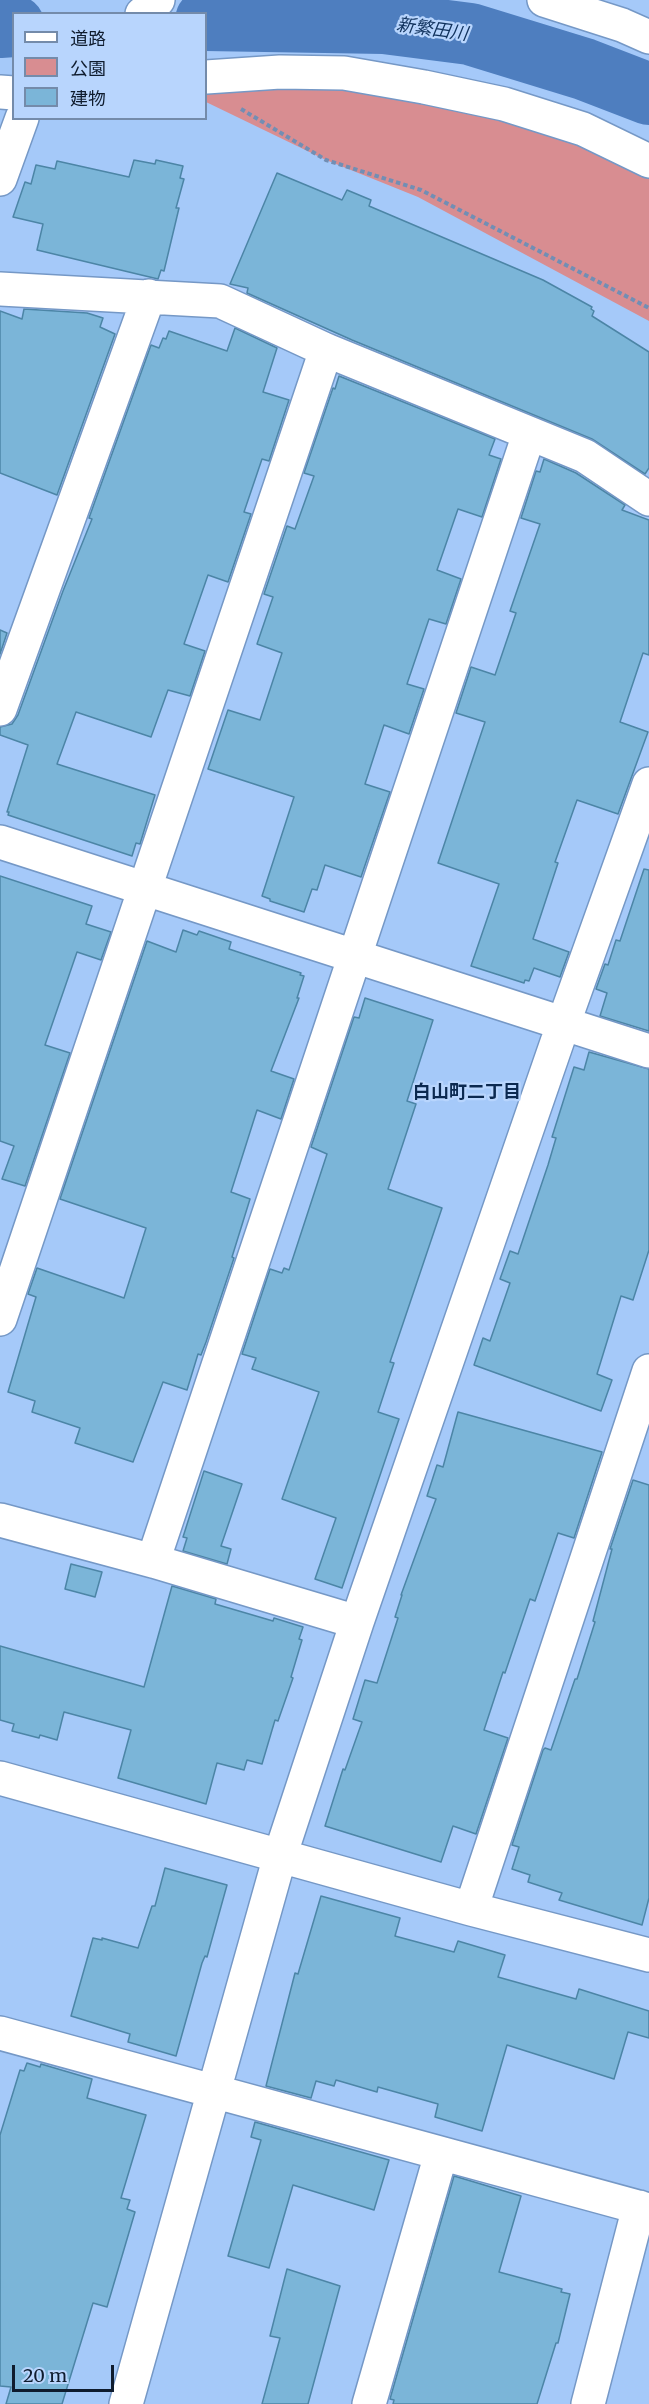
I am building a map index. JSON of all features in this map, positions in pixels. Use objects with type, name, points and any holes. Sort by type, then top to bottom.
[{"type":"street","points":[[144,12],[158,0]]},
{"type":"street","points":[[544,0],[622,25],[649,37]]},
{"type":"street","points":[[207,77],[280,72],[344,73],[424,87],[504,104],[584,129],[649,161]]},
{"type":"street","points":[[0,179],[21,120]]},
{"type":"street","points":[[0,290],[220,301],[326,350],[585,456],[649,499]]},
{"type":"street","points":[[0,709],[149,296]]},
{"type":"street","points":[[2,1305],[326,350]]},
{"type":"street","points":[[153,1561],[530,434]]},
{"type":"street","points":[[126,2404],[280,1856],[357,1622],[564,1022],[649,784]]},
{"type":"street","points":[[0,842],[649,1051]]},
{"type":"street","points":[[471,1910],[649,1371]]},
{"type":"street","points":[[0,1520],[153,1561],[357,1622]]},
{"type":"street","points":[[0,1778],[471,1910],[649,1956]]},
{"type":"street","points":[[0,2035],[644,2208],[588,2404]]},
{"type":"street","points":[[369,2404],[441,2154]]},
{"type":"path","points":[[246,111],[326,160],[421,190],[649,308]]},
{"type":"green space","points":[[315,82],[413,94],[577,138],[649,176],[649,321],[418,197],[326,160],[207,102],[207,94],[230,88]]},
{"type":"building","points":[[134,160],[155,164],[156,160],[183,166],[180,178],[184,179],[176,208],[179,208],[164,271],[161,270],[158,279],[37,250],[43,224],[13,217],[25,182],[31,184],[36,165],[55,169],[57,161],[129,177]]},
{"type":"building","points":[[277,173],[342,200],[347,190],[371,200],[369,206],[543,280],[592,307],[594,311],[592,316],[649,352],[649,468],[645,474],[592,439],[352,340],[247,293],[248,288],[230,284]]},
{"type":"building","points":[[24,309],[87,313],[103,318],[100,327],[115,334],[57,495],[0,473],[0,311],[22,319]]},
{"type":"building","points":[[235,328],[277,348],[263,392],[289,400],[269,461],[262,459],[244,512],[251,514],[228,582],[208,575],[184,644],[205,651],[190,696],[168,690],[151,737],[76,712],[57,764],[155,795],[140,844],[136,843],[132,856],[8,815],[28,745],[0,735],[0,727],[12,724],[18,715],[92,519],[89,518],[151,345],[159,348],[169,331],[227,351]]},
{"type":"building","points":[[339,376],[495,439],[489,455],[501,459],[482,517],[458,509],[437,570],[461,579],[446,624],[429,619],[407,684],[424,689],[409,734],[384,725],[365,784],[390,792],[361,877],[325,865],[317,890],[312,889],[304,912],[270,901],[262,896],[294,797],[208,769],[228,710],[260,720],[282,653],[257,644],[273,597],[264,594],[287,526],[295,529],[314,476],[304,473]]},
{"type":"building","points":[[544,459],[576,473],[625,505],[622,510],[649,520],[649,655],[643,653],[620,722],[648,732],[618,814],[577,800],[555,862],[558,863],[533,939],[569,952],[560,977],[534,968],[529,981],[525,980],[524,983],[471,966],[499,884],[438,863],[485,722],[456,713],[471,667],[495,675],[516,613],[510,611],[540,524],[521,518],[536,471],[540,472]]},
{"type":"building","points":[[0,630],[7,633],[0,654]]},
{"type":"building","points":[[644,869],[649,870],[649,1031],[600,1016],[607,993],[596,989],[605,964],[608,965],[616,940],[620,941]]},
{"type":"building","points":[[0,876],[92,906],[86,924],[111,932],[101,960],[77,952],[45,1045],[70,1053],[25,1186],[2,1179],[14,1146],[0,1141]]},
{"type":"building","points":[[183,930],[197,935],[199,931],[231,942],[229,949],[301,973],[300,975],[304,976],[297,998],[299,998],[271,1071],[294,1079],[281,1119],[257,1110],[231,1192],[250,1199],[232,1257],[234,1258],[206,1342],[201,1355],[198,1354],[187,1390],[163,1382],[133,1462],[75,1443],[80,1428],[32,1412],[35,1401],[8,1392],[36,1297],[28,1294],[37,1268],[124,1298],[146,1228],[60,1199],[147,941],[176,952]]},
{"type":"building","points":[[365,998],[433,1020],[407,1101],[416,1104],[388,1189],[442,1208],[390,1362],[394,1363],[378,1412],[399,1419],[342,1588],[315,1579],[336,1518],[282,1499],[319,1392],[252,1369],[256,1358],[242,1354],[270,1269],[282,1273],[284,1268],[289,1270],[327,1154],[311,1147],[354,1017],[359,1018]]},
{"type":"building","points":[[589,1052],[649,1069],[649,1250],[633,1300],[621,1296],[597,1374],[612,1380],[601,1411],[474,1365],[483,1338],[490,1341],[510,1283],[500,1279],[510,1251],[518,1254],[548,1165],[556,1138],[552,1137],[574,1067],[584,1070]]},
{"type":"building","points":[[458,1412],[602,1452],[574,1538],[558,1533],[535,1601],[530,1599],[505,1673],[503,1672],[484,1730],[508,1738],[476,1834],[453,1826],[441,1862],[325,1826],[343,1769],[345,1770],[362,1722],[353,1719],[365,1680],[377,1683],[398,1618],[395,1617],[401,1595],[436,1499],[427,1496],[437,1465],[443,1467]]},
{"type":"building","points":[[204,1471],[242,1484],[221,1546],[231,1549],[227,1564],[183,1551],[187,1538],[183,1537]]},
{"type":"building","points":[[633,1480],[649,1485],[649,1898],[642,1925],[559,1900],[562,1893],[528,1882],[530,1875],[512,1869],[519,1847],[512,1845],[543,1750],[545,1748],[551,1750],[575,1679],[577,1679],[595,1622],[593,1621],[612,1549],[610,1549]]},
{"type":"building","points":[[71,1564],[102,1572],[95,1597],[65,1589]]},
{"type":"building","points":[[172,1586],[216,1599],[215,1604],[303,1627],[299,1639],[302,1640],[291,1677],[293,1678],[278,1721],[275,1720],[262,1764],[247,1760],[244,1770],[217,1763],[206,1804],[118,1778],[131,1730],[64,1712],[57,1740],[12,1731],[14,1724],[0,1720],[0,1646],[144,1687]]},
{"type":"building","points":[[165,1868],[227,1885],[176,2056],[128,2042],[130,2034],[71,2016],[93,1938],[102,1940],[102,1938],[138,1948],[152,1906],[155,1906]]},
{"type":"building","points":[[321,1896],[400,1918],[395,1936],[454,1952],[458,1941],[505,1955],[498,1977],[576,1999],[579,1989],[649,2011],[649,2038],[628,2032],[614,2079],[507,2045],[482,2131],[435,2117],[438,2104],[378,2087],[377,2092],[336,2080],[334,2086],[316,2081],[311,2098],[266,2086],[295,1973],[298,1974]]},
{"type":"building","points":[[27,2063],[40,2067],[41,2064],[92,2079],[87,2098],[146,2115],[121,2198],[130,2200],[127,2209],[135,2212],[107,2307],[93,2303],[62,2404],[6,2404],[11,2387],[0,2386],[0,2135],[20,2070],[24,2071]]},
{"type":"building","points":[[255,2122],[389,2160],[374,2210],[293,2185],[269,2268],[228,2256],[261,2140],[251,2137]]},
{"type":"building","points":[[454,2176],[521,2196],[499,2272],[562,2289],[561,2292],[570,2294],[558,2343],[556,2343],[537,2404],[393,2404],[394,2400],[390,2399]]},
{"type":"building","points":[[287,2269],[340,2286],[308,2404],[262,2404],[280,2338],[270,2336]]},
{"type":"waterway","name":"新繁田川","points":[[207,20],[384,23],[470,34],[584,69],[649,94]]},
{"type":"waterway","name":"新繁田川","points":[[0,27],[12,26]]},
{"type":"district","name":"白山町二丁目","points":[[467,1093]]}]
